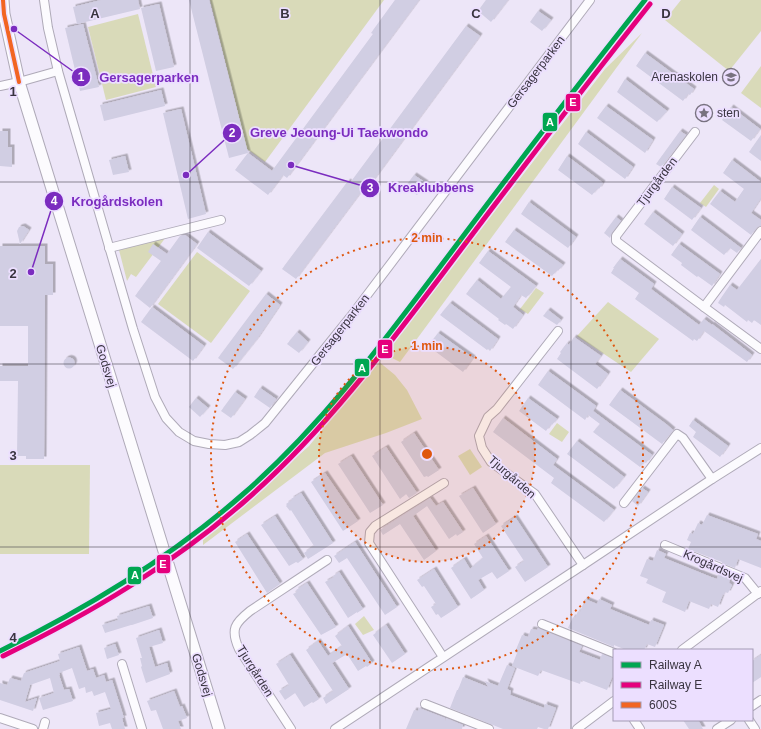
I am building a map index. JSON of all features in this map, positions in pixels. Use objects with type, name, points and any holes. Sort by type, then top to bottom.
[{"type":"street","name":"Godsvej","points":[[3,0],[4,14],[19,82],[219,729]]},
{"type":"street","name":"Gersagerparken","points":[[44,0],[48,28],[58,71],[133,329],[155,397],[166,418],[179,432],[194,441],[225,445],[239,442],[264,424],[348,320],[590,0]]},
{"type":"street","points":[[0,86],[58,71]]},
{"type":"street","name":"Tjurgården","points":[[695,132],[616,236],[616,241],[761,349]]},
{"type":"street","points":[[109,248],[221,220]]},
{"type":"street","points":[[704,307],[761,231]]},
{"type":"street","name":"Tjurgården","points":[[558,331],[497,409],[488,417],[479,436],[482,448],[491,462],[535,494],[583,565]]},
{"type":"street","points":[[624,503],[677,434],[683,438],[712,479]]},
{"type":"street","points":[[334,729],[761,448]]},
{"type":"street","points":[[443,657],[369,543],[370,532],[375,526],[444,483]]},
{"type":"street","name":"Krogårdsvej","points":[[664,545],[745,578],[759,592],[683,649]]},
{"type":"street","name":"Tjurgården","points":[[292,729],[239,649],[235,640],[235,628],[240,620],[250,611],[327,560]]},
{"type":"street","points":[[542,624],[613,653]]},
{"type":"street","points":[[122,664],[142,729]]},
{"type":"street","points":[[577,729],[613,702]]},
{"type":"street","points":[[425,704],[489,729]]},
{"type":"street","points":[[0,718],[33,729]]},
{"type":"street","points":[[717,729],[729,721]]},
{"type":"green space","points":[[210,0],[384,0],[265,162],[247,149]]},
{"type":"green space","points":[[681,0],[761,0],[761,31],[729,71],[665,20]]},
{"type":"green space","points":[[138,14],[156,87],[106,100],[88,27]]},
{"type":"green space","points":[[642,33],[400,362],[384,354],[605,69]]},
{"type":"green space","points":[[761,66],[761,108],[741,93]]},
{"type":"green space","points":[[714,185],[719,189],[706,207],[700,203]]},
{"type":"green space","points":[[166,237],[136,277],[131,274],[127,281],[119,250]]},
{"type":"green space","points":[[197,252],[250,291],[211,343],[158,304]]},
{"type":"green space","points":[[536,288],[544,293],[528,314],[520,309]]},
{"type":"green space","points":[[608,302],[659,339],[631,372],[577,336]]},
{"type":"green space","points":[[378,361],[395,375],[407,390],[422,419],[386,433],[325,453],[203,545],[203,540],[309,446]]},
{"type":"green space","points":[[557,423],[569,432],[562,442],[549,434]]},
{"type":"green space","points":[[470,449],[482,467],[470,475],[458,456]]},
{"type":"green space","points":[[0,465],[90,465],[89,554],[0,554]]},
{"type":"green space","points":[[364,616],[374,630],[363,635],[355,624]]},
{"type":"building","points":[[101,0],[138,0],[140,9],[77,24],[73,7]]},
{"type":"building","points":[[189,0],[209,0],[248,153],[229,158]]},
{"type":"building","points":[[395,0],[419,0],[287,178],[283,175],[268,195],[235,170],[248,153],[272,171],[373,34],[371,33]]},
{"type":"building","points":[[486,0],[508,0],[491,22],[478,11]]},
{"type":"building","points":[[159,4],[174,67],[156,71],[141,8]]},
{"type":"building","points":[[538,11],[551,20],[542,31],[530,22]]},
{"type":"building","points":[[83,24],[99,87],[80,91],[65,28]]},
{"type":"building","points":[[466,26],[480,36],[367,189],[364,188],[296,279],[282,269],[348,181],[350,183]]},
{"type":"building","points":[[645,53],[694,89],[690,95],[688,94],[683,101],[636,66]]},
{"type":"building","points":[[625,79],[667,111],[657,122],[617,92]]},
{"type":"building","points":[[161,90],[165,106],[104,121],[100,105]]},
{"type":"building","points":[[606,106],[653,140],[645,153],[597,118]]},
{"type":"building","points":[[731,107],[760,129],[751,141],[722,120]]},
{"type":"building","points":[[181,109],[206,214],[188,219],[163,113]]},
{"type":"building","points":[[0,131],[8,131],[8,147],[12,147],[12,167],[0,166]]},
{"type":"building","points":[[680,131],[686,135],[661,167],[656,164]]},
{"type":"building","points":[[586,132],[633,167],[625,179],[578,144]]},
{"type":"building","points":[[761,135],[761,161],[749,152]]},
{"type":"building","points":[[125,156],[129,172],[113,175],[109,160]]},
{"type":"building","points":[[567,156],[603,183],[592,195],[558,170]]},
{"type":"building","points":[[732,160],[761,182],[761,198],[751,213],[761,220],[761,226],[757,227],[751,235],[710,204],[720,191],[735,202],[744,189],[723,173]]},
{"type":"building","points":[[414,175],[426,183],[417,195],[405,187]]},
{"type":"building","points":[[672,187],[701,208],[692,220],[664,199]]},
{"type":"building","points":[[529,202],[576,237],[568,248],[521,214]]},
{"type":"building","points":[[653,212],[682,234],[673,246],[644,224]]},
{"type":"building","points":[[616,217],[621,221],[610,238],[604,233]]},
{"type":"building","points":[[700,217],[741,248],[737,253],[730,248],[724,255],[691,230]]},
{"type":"building","points":[[23,226],[29,230],[20,244],[17,231],[19,227]]},
{"type":"building","points":[[514,230],[563,265],[552,276],[505,242]]},
{"type":"building","points":[[208,232],[261,271],[249,286],[197,248]]},
{"type":"building","points":[[185,235],[197,244],[150,308],[135,296],[161,261],[148,252],[153,244],[167,254],[180,236]]},
{"type":"building","points":[[679,244],[720,274],[712,286],[681,265],[682,263],[671,255]]},
{"type":"building","points":[[0,246],[45,246],[45,264],[53,264],[53,295],[45,295],[44,459],[26,459],[26,456],[17,456],[18,381],[0,381],[0,366],[28,366],[28,326],[0,326]]},
{"type":"building","points":[[488,251],[536,286],[526,298],[521,295],[513,307],[523,315],[513,329],[498,320],[499,319],[466,294],[477,280],[501,299],[511,287],[479,263]]},
{"type":"building","points":[[620,259],[654,284],[651,289],[699,325],[704,319],[752,355],[747,362],[704,331],[697,341],[694,339],[693,341],[635,299],[639,293],[611,273]]},
{"type":"building","points":[[761,259],[761,325],[754,320],[752,323],[748,320],[747,322],[725,305],[724,307],[718,303],[730,285],[737,290]]},
{"type":"building","points":[[266,294],[280,305],[257,339],[233,369],[218,358]]},
{"type":"building","points":[[450,303],[498,339],[490,351],[440,315]]},
{"type":"building","points":[[152,307],[204,346],[193,361],[141,322]]},
{"type":"building","points":[[548,310],[561,320],[557,325],[543,316]]},
{"type":"building","points":[[297,332],[308,342],[299,353],[287,344]]},
{"type":"building","points":[[438,333],[473,358],[463,372],[428,346]]},
{"type":"building","points":[[574,337],[601,356],[595,364],[608,374],[597,389],[557,359],[561,353],[560,352],[567,343],[569,345]]},
{"type":"building","points":[[67,358],[71,358],[73,359],[73,367],[67,368],[64,365],[64,361]]},
{"type":"building","points":[[548,371],[596,406],[593,411],[652,455],[646,463],[644,462],[640,467],[593,432],[600,424],[588,415],[585,420],[538,385]]},
{"type":"building","points":[[260,388],[276,399],[270,408],[254,397]]},
{"type":"building","points":[[620,390],[673,430],[662,444],[609,405]]},
{"type":"building","points":[[235,392],[245,399],[231,418],[221,411]]},
{"type":"building","points":[[196,398],[208,408],[200,417],[189,407]]},
{"type":"building","points":[[528,398],[557,419],[546,431],[519,411]]},
{"type":"building","points":[[503,418],[557,459],[553,465],[614,510],[604,522],[551,483],[554,478],[493,432]]},
{"type":"building","points":[[693,420],[728,446],[720,457],[693,437],[696,432],[689,426]]},
{"type":"building","points":[[414,433],[439,470],[428,477],[424,477],[401,442]]},
{"type":"building","points":[[577,441],[624,477],[614,489],[567,454]]},
{"type":"building","points":[[386,447],[417,493],[409,498],[406,494],[400,499],[372,456]]},
{"type":"building","points":[[351,456],[383,505],[370,513],[338,464]]},
{"type":"building","points":[[325,473],[358,521],[343,531],[311,482]]},
{"type":"building","points":[[473,488],[496,524],[483,533],[459,496]]},
{"type":"building","points":[[642,488],[648,492],[638,506],[632,501]]},
{"type":"building","points":[[301,493],[333,543],[308,559],[304,553],[314,546],[291,510],[290,511],[286,506],[286,504],[292,500],[291,499]]},
{"type":"building","points":[[430,498],[436,506],[443,502],[463,532],[457,536],[456,534],[449,539],[427,506],[413,516],[436,551],[424,560],[400,524],[383,535],[380,530]]},
{"type":"building","points":[[707,515],[758,534],[756,539],[761,541],[761,568],[738,559],[735,568],[688,549],[691,542],[687,540],[690,533],[693,534],[698,523],[702,525]]},
{"type":"building","points":[[275,516],[303,559],[298,563],[296,562],[289,566],[261,525]]},
{"type":"building","points":[[515,517],[548,567],[525,582],[515,567],[524,561],[501,526]]},
{"type":"building","points":[[247,534],[280,584],[267,593],[235,542]]},
{"type":"building","points":[[486,536],[509,571],[497,579],[492,572],[478,580],[484,590],[471,599],[451,568],[464,559],[470,569],[483,558],[474,544]]},
{"type":"building","points":[[355,542],[397,607],[385,615],[347,558],[339,563],[334,556]]},
{"type":"building","points":[[657,550],[666,554],[664,558],[711,577],[717,579],[719,573],[730,578],[729,583],[732,585],[728,593],[725,592],[724,595],[723,594],[718,607],[711,604],[709,609],[689,601],[685,612],[662,602],[666,592],[646,583],[648,579],[640,576],[647,559],[653,561]]},
{"type":"building","points":[[434,569],[458,607],[441,618],[438,614],[436,615],[431,607],[436,604],[424,586],[422,587],[417,580]]},
{"type":"building","points":[[339,572],[363,609],[348,618],[325,582]]},
{"type":"building","points":[[307,583],[336,627],[321,635],[293,594],[297,592],[296,590]]},
{"type":"building","points":[[585,599],[597,604],[599,599],[612,605],[610,609],[649,625],[651,620],[664,625],[655,647],[647,644],[644,649],[624,649],[614,645],[614,647],[568,628],[573,617],[575,618],[578,611],[580,612]]},
{"type":"building","points":[[149,606],[153,618],[105,633],[102,625],[118,620],[117,616]]},
{"type":"building","points":[[386,625],[405,654],[392,663],[373,635]]},
{"type":"building","points":[[348,626],[372,663],[358,671],[347,654],[332,663],[349,689],[326,704],[323,698],[333,691],[306,650],[318,641],[328,656],[342,646],[335,636]]},
{"type":"building","points":[[538,628],[582,646],[579,652],[600,660],[602,654],[613,658],[613,678],[607,690],[581,680],[580,684],[541,670],[538,676],[512,666],[517,653],[515,652],[522,635],[528,637],[531,629],[537,630]]},
{"type":"building","points":[[159,630],[163,643],[149,647],[155,667],[167,663],[170,674],[146,683],[141,667],[140,658],[142,658],[136,638]]},
{"type":"building","points":[[115,644],[119,655],[107,659],[104,648]]},
{"type":"building","points":[[79,647],[87,671],[93,669],[96,678],[104,675],[106,682],[112,680],[124,718],[122,718],[125,729],[112,729],[110,723],[99,726],[96,713],[111,709],[105,692],[94,696],[92,691],[86,693],[85,687],[79,689],[72,668],[59,673],[59,675],[64,690],[69,689],[73,701],[43,710],[39,698],[54,693],[50,678],[30,685],[25,702],[37,698],[33,711],[0,700],[0,683],[7,685],[10,678],[21,681],[24,673],[60,661],[58,654]]},
{"type":"building","points":[[290,655],[319,699],[304,707],[295,693],[285,700],[279,691],[289,685],[276,664]]},
{"type":"building","points":[[761,655],[761,677],[753,682],[753,660]]},
{"type":"building","points":[[507,665],[515,668],[507,689],[511,691],[510,695],[544,708],[545,704],[556,708],[548,729],[538,727],[537,729],[503,729],[450,708],[463,677],[488,687],[485,681],[498,686]]},
{"type":"building","points":[[174,691],[180,707],[182,706],[187,718],[178,721],[181,729],[163,729],[156,710],[151,711],[147,701]]},
{"type":"building","points":[[419,708],[445,718],[445,721],[446,718],[463,725],[462,729],[406,729],[414,710],[418,711]]},
{"type":"building","points":[[684,721],[699,721],[703,729],[689,729]]},
{"type":"rail line","name":"A","points":[[0,651],[96,600],[156,561],[214,518],[272,468],[327,409],[379,347],[547,125],[645,0]]},
{"type":"rail line","name":"E","points":[[3,656],[68,623],[160,567],[218,524],[276,473],[357,384],[552,129],[650,4]]},
{"type":"transit line","name":"600S","points":[[3,0],[4,14],[19,82]]},
{"type":"place","name":"Gersagerparken","points":[[14,29]]},
{"type":"place","name":"Arenaskolen","points":[[731,77]]},
{"type":"place","name":"sten","points":[[704,113]]},
{"type":"place","name":"Kreaklubbens","points":[[291,165]]},
{"type":"place","name":"Greve Jeoung-Ui Taekwondo","points":[[186,175]]},
{"type":"place","name":"Krogårdskolen","points":[[31,272]]}]
